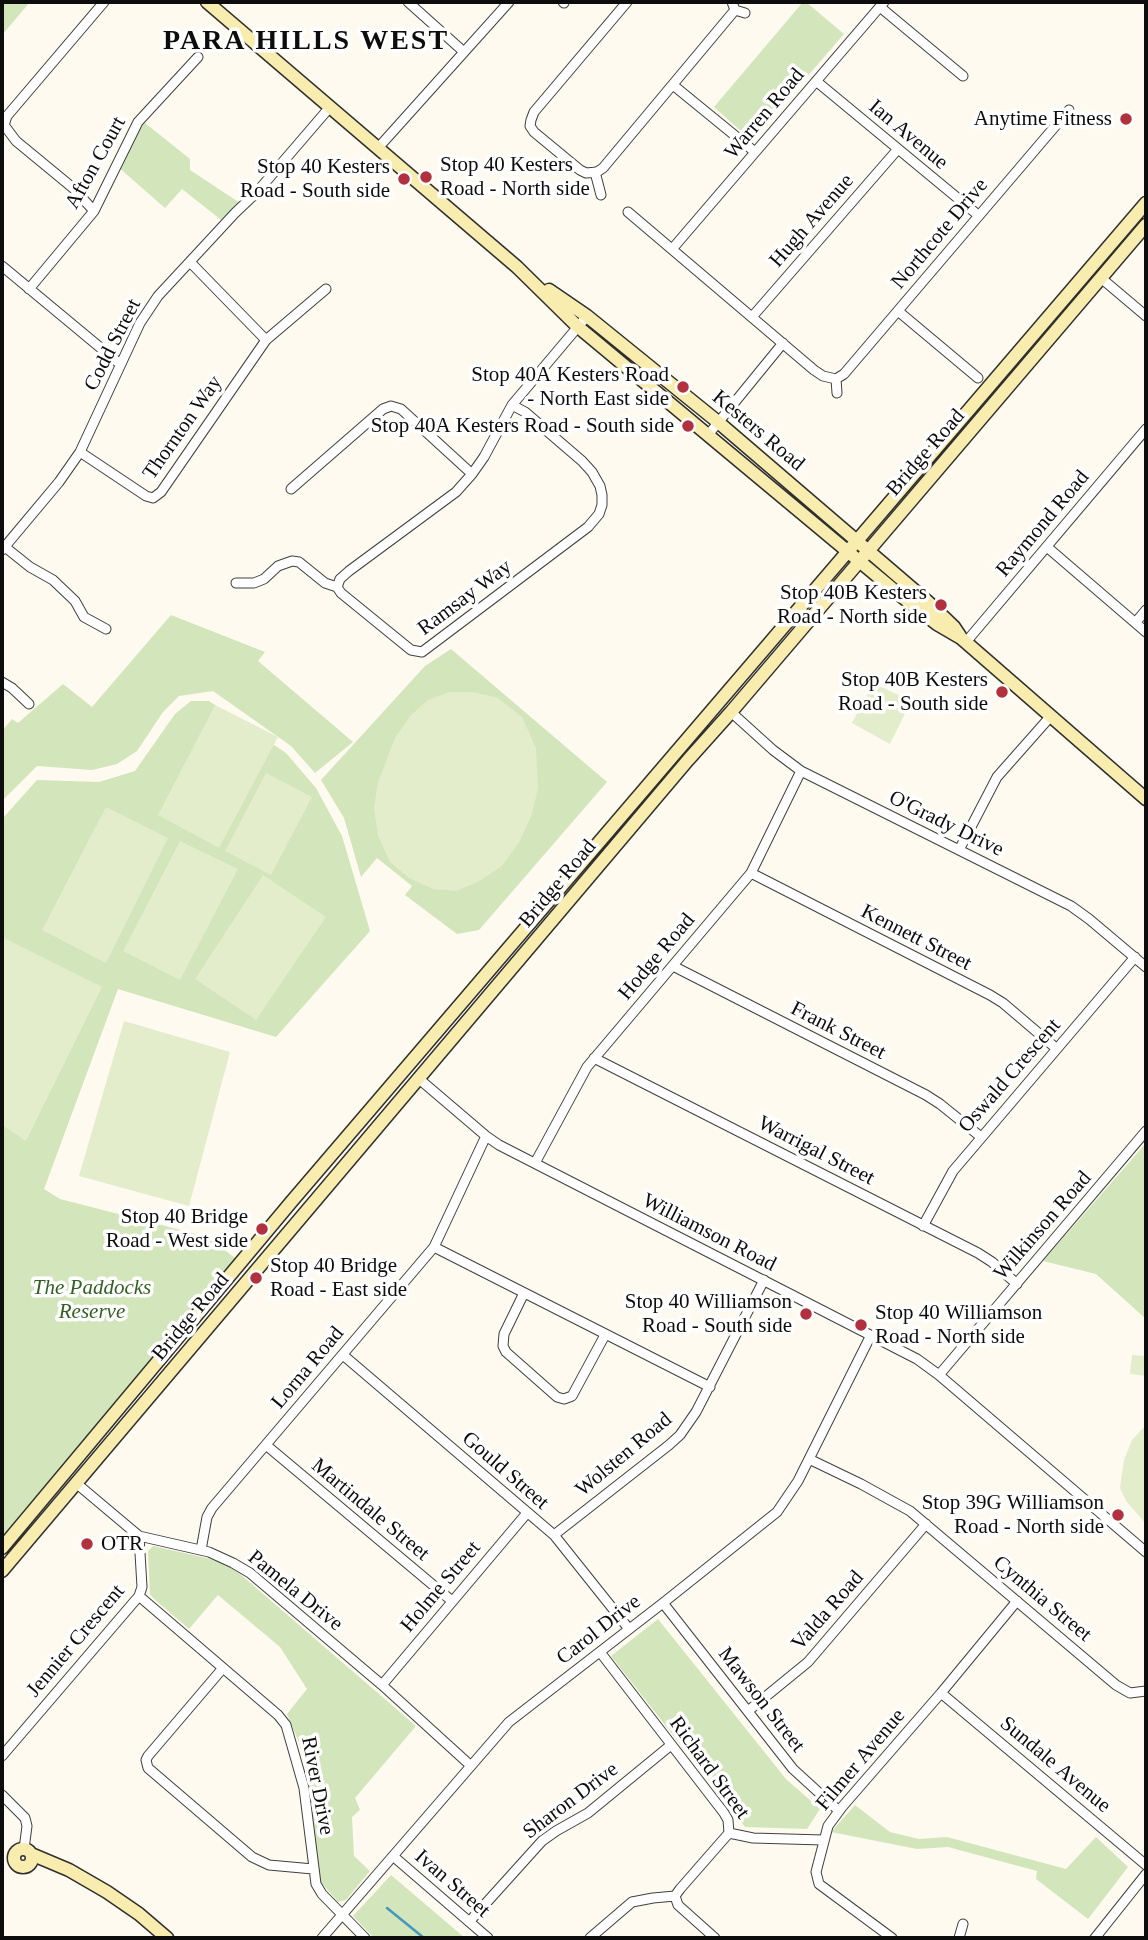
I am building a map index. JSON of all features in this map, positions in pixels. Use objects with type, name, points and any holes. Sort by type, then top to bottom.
[{"type":"main road","name":"Kesters Road","points":[[207,2],[582,321],[708,435],[937,624],[963,640],[1146,799]]},
{"type":"main road","name":"Bridge Road","points":[[2,1548],[98,1430],[315,1174],[1146,203]]},
{"type":"main road","name":"Bridge Road","points":[[2,1571],[688,760],[1146,225]]},
{"type":"main road","points":[[1090,269],[1101,278]]},
{"type":"main road","name":"Kesters Road","points":[[582,321],[718,422],[869,549],[944,616],[963,640]]},
{"type":"main road","points":[[837,523],[861,525],[873,522]]},
{"type":"main road","points":[[719,703],[731,712]]},
{"type":"main road","points":[[502,956],[514,965]]},
{"type":"main road","points":[[406,1068],[418,1078]]},
{"type":"main road","points":[[315,1174],[328,1185]]},
{"type":"main road","points":[[64,1474],[76,1483]]},
{"type":"main road","points":[[20,1855],[69,1870],[127,1906],[167,1938]]},
{"type":"street","points":[[94,211],[73,188],[16,141],[4,125],[15,106],[104,2]]},
{"type":"street","points":[[408,2],[464,52]]},
{"type":"street","points":[[378,148],[509,2]]},
{"type":"street","points":[[627,2],[534,112],[531,120],[530,126],[534,132],[586,173],[596,172],[603,167],[673,85],[733,6],[745,13]]},
{"type":"street","points":[[882,4],[963,76]]},
{"type":"street","name":"Warren Road","points":[[673,248],[882,4]]},
{"type":"street","name":"Afton Court","points":[[29,289],[94,211],[138,122],[198,57]]},
{"type":"street","name":"Ian Avenue","points":[[816,81],[978,215]]},
{"type":"street","points":[[673,85],[755,152]]},
{"type":"street","name":"Codd Street","points":[[3,549],[59,482],[80,452],[140,323],[158,296],[257,192],[330,107]]},
{"type":"street","name":"Northcote Drive","points":[[836,379],[844,374],[1069,110]]},
{"type":"street","name":"Hugh Avenue","points":[[752,317],[898,149]]},
{"type":"street","points":[[596,172],[601,195]]},
{"type":"street","points":[[628,212],[783,344],[823,376],[836,379],[837,393]]},
{"type":"street","points":[[190,262],[266,341]]},
{"type":"street","points":[[2,266],[120,364]]},
{"type":"street","points":[[1101,278],[1146,316]]},
{"type":"street","name":"Thornton Way","points":[[80,452],[153,498],[161,492],[266,341],[326,289]]},
{"type":"street","points":[[898,311],[978,378]]},
{"type":"street","points":[[236,583],[254,583],[264,579],[278,566],[292,561],[299,562],[325,583],[337,587],[340,579],[349,571],[456,492],[484,457],[512,405],[582,321]]},
{"type":"street","points":[[708,435],[783,344]]},
{"type":"street","name":"Ramsay Way","points":[[337,587],[346,599],[411,650],[422,652],[594,521],[602,505],[602,495],[592,472],[525,412],[512,405]]},
{"type":"street","points":[[291,489],[383,409],[391,407],[401,410],[472,474]]},
{"type":"street","name":"Raymond Road","points":[[963,640],[1047,547],[1146,429]]},
{"type":"street","points":[[1047,547],[1146,632]]},
{"type":"street","points":[[3,549],[53,580],[75,601],[84,617],[106,629]]},
{"type":"street","points":[[1136,622],[1146,610]]},
{"type":"street","points":[[2,682],[29,704]]},
{"type":"street","name":"O'Grady Drive","points":[[731,712],[801,771],[1071,906],[1146,967]]},
{"type":"street","points":[[959,850],[997,777],[1050,717]]},
{"type":"street","name":"Hodge Road","points":[[535,1163],[583,1073],[594,1058],[751,873],[801,771]]},
{"type":"street","name":"Kennett Street","points":[[751,873],[990,995],[1057,1049]]},
{"type":"street","name":"Oswald Crescent","points":[[923,1226],[948,1178],[1135,957]]},
{"type":"street","name":"Frank Street","points":[[673,966],[926,1095],[981,1137]]},
{"type":"street","name":"Warrigal Street","points":[[594,1058],[985,1258],[1017,1284]]},
{"type":"street","name":"Williamson Road","points":[[418,1078],[486,1136],[906,1352],[939,1375],[1146,1552]]},
{"type":"street","name":"Wilkinson Road","points":[[939,1375],[1146,1131]]},
{"type":"street","name":"Lorna Road","points":[[201,1550],[207,1517],[212,1508],[434,1247],[486,1136]]},
{"type":"street","points":[[434,1247],[710,1387]]},
{"type":"street","name":"Wolsten Road","points":[[554,1535],[675,1440],[692,1419],[710,1387],[764,1280]]},
{"type":"street","points":[[524,1293],[504,1334],[503,1346],[506,1352],[557,1396],[564,1399],[572,1396],[605,1335]]},
{"type":"street","name":"Carol Drive","points":[[322,1938],[509,1722],[773,1516],[788,1497],[809,1459],[871,1335]]},
{"type":"street","name":"Gould Street","points":[[343,1355],[554,1535],[629,1629]]},
{"type":"street","name":"Martindale Street","points":[[266,1445],[452,1601]]},
{"type":"street","name":"Cynthia Street","points":[[809,1459],[894,1501],[926,1524],[1122,1689],[1134,1694],[1146,1691]]},
{"type":"street","name":"Pamela Drive","points":[[76,1483],[139,1536],[201,1550],[250,1573],[382,1685],[470,1765]]},
{"type":"street","name":"Holme Street","points":[[382,1685],[527,1513]]},
{"type":"street","name":"Valda Road","points":[[748,1711],[813,1657],[926,1524]]},
{"type":"street","name":"Jennier Crescent","points":[[2,1756],[139,1596],[142,1587],[139,1536]]},
{"type":"street","name":"River Drive","points":[[139,1596],[278,1716],[286,1726],[304,1788],[313,1869],[319,1889],[365,1938]]},
{"type":"street","name":"Filmer Avenue","points":[[892,1938],[819,1884],[816,1872],[828,1826],[1017,1601]]},
{"type":"street","name":"Mawson Street","points":[[663,1603],[793,1769],[839,1811]]},
{"type":"street","name":"Richard Street","points":[[600,1653],[724,1814],[728,1820],[729,1833],[753,1838],[824,1840]]},
{"type":"street","points":[[223,1668],[148,1756],[148,1768],[254,1858],[269,1865],[313,1869]]},
{"type":"street","name":"Sundale Avenue","points":[[941,1693],[1146,1865]]},
{"type":"street","name":"Sharon Drive","points":[[469,1922],[542,1841],[556,1830],[588,1813],[671,1745]]},
{"type":"street","points":[[2,1795],[26,1820],[20,1855]]},
{"type":"street","points":[[590,1938],[632,1902],[675,1896],[729,1833]]},
{"type":"street","name":"Ivan Street","points":[[393,1856],[488,1938]]},
{"type":"street","points":[[1095,1938],[1146,1874]]},
{"type":"street","points":[[675,1896],[678,1905],[715,1938]]},
{"type":"street","points":[[959,1938],[963,1924]]},
{"type":"green space","points":[[2,2],[30,2],[2,35]]},
{"type":"green space","points":[[803,2],[844,34],[755,137],[750,139],[714,107]]},
{"type":"green space","points":[[140,119],[190,159],[190,170],[243,205],[225,223],[182,189],[165,208],[117,166]]},
{"type":"green space","points":[[171,615],[265,652],[258,661],[353,742],[315,773],[291,746],[213,691],[179,696],[163,712],[137,751],[117,764],[92,770],[37,766],[2,801],[2,731],[12,719],[18,723],[63,684],[92,707]]},
{"type":"green space","points":[[451,649],[607,782],[479,930],[457,934],[405,895],[412,886],[377,858],[361,877],[344,818],[321,780],[425,666]]},
{"type":"green space","points":[[873,683],[911,701],[890,744],[852,723]]},
{"type":"green space","points":[[450,692],[474,692],[498,698],[522,717],[536,748],[538,788],[532,814],[520,841],[502,866],[478,882],[456,891],[433,889],[409,878],[390,862],[378,836],[374,808],[378,782],[395,738],[410,716],[428,700]]},
{"type":"green space","name":"The Paddocks Reserve","points":[[191,701],[209,701],[286,753],[316,788],[342,836],[370,931],[276,1037],[118,989],[44,1189],[60,1199],[208,1237],[240,1262],[2,1546],[3,818],[37,780],[99,782],[135,771],[175,714]]},
{"type":"green space","points":[[215,705],[278,737],[219,848],[158,815]]},
{"type":"green space","points":[[266,773],[312,797],[271,875],[225,851]]},
{"type":"green space","points":[[106,807],[168,838],[106,963],[42,930]]},
{"type":"green space","points":[[180,841],[238,869],[180,980],[123,951]]},
{"type":"green space","points":[[263,875],[326,917],[256,1020],[195,979]]},
{"type":"green space","points":[[2,937],[102,987],[26,1141],[2,1125]]},
{"type":"green space","points":[[124,1021],[230,1052],[189,1206],[79,1176]]},
{"type":"green space","points":[[1146,1143],[1146,1319],[1096,1274],[1043,1261]]},
{"type":"green space","points":[[1132,1355],[1146,1356],[1146,1376],[1130,1374]]},
{"type":"green space","points":[[1146,1425],[1146,1524],[1126,1501],[1120,1488],[1124,1460],[1132,1440]]},
{"type":"green space","points":[[153,1546],[211,1559],[240,1574],[416,1726],[355,1798],[360,1810],[352,1817],[354,1856],[370,1871],[346,1900],[338,1902],[320,1881],[308,1773],[287,1714],[307,1689],[280,1647],[218,1595],[189,1629],[153,1598],[150,1594],[148,1551]]},
{"type":"green space","points":[[658,1619],[786,1779],[820,1809],[807,1829],[745,1827],[611,1656]]},
{"type":"green space","points":[[855,1805],[890,1832],[919,1839],[947,1837],[1066,1869],[1096,1837],[1128,1867],[1088,1919],[1036,1879],[1037,1871],[948,1847],[917,1849],[831,1832]]},
{"type":"green space","points":[[391,1875],[465,1938],[374,1938],[353,1916]]},
{"type":"waterway","points":[[387,1908],[424,1938]]},
{"type":"place","name":"Anytime Fitness","points":[[1126,119]]},
{"type":"place","name":"Stop 40 Kesters Road - North side","points":[[426,177]]},
{"type":"place","name":"Stop 40 Kesters Road - South side","points":[[404,179]]},
{"type":"place","name":"Stop 40A Kesters Road - North East side","points":[[683,387]]},
{"type":"place","name":"Stop 40A Kesters Road - South side","points":[[688,426]]},
{"type":"place","name":"Stop 40B Kesters Road - North side","points":[[941,605]]},
{"type":"place","name":"Stop 40B Kesters Road - South side","points":[[1002,692]]},
{"type":"place","name":"Stop 40 Bridge Road - West side","points":[[262,1229]]},
{"type":"place","name":"Stop 40 Bridge Road - East side","points":[[256,1278]]},
{"type":"place","name":"Stop 40 Williamson Road - South side","points":[[806,1314]]},
{"type":"place","name":"Stop 40 Williamson Road - North side","points":[[861,1325]]},
{"type":"place","name":"Stop 39G Williamson Road - North side","points":[[1118,1515]]},
{"type":"place","name":"OTR","points":[[87,1544]]},
{"type":"district","name":"PARA HILLS WEST","points":[[306,42]]}]
